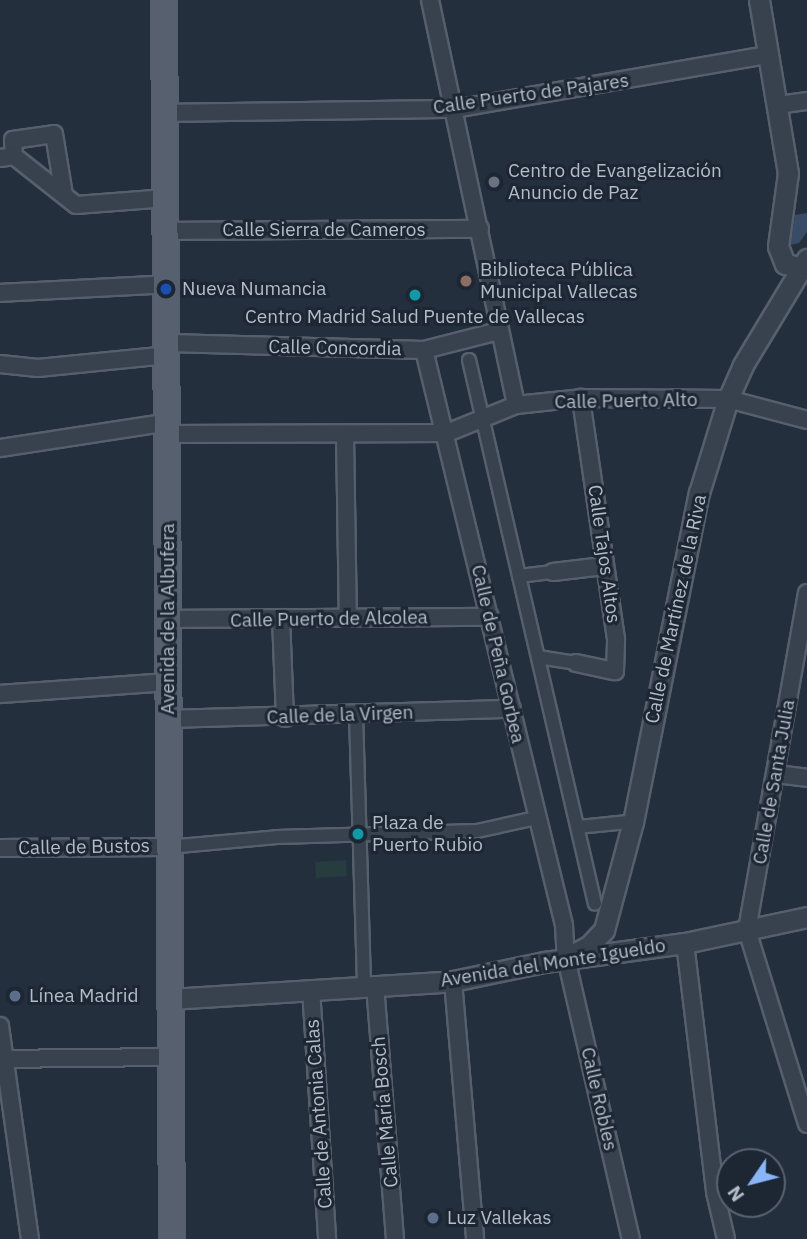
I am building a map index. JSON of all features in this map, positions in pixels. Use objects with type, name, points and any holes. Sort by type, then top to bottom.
[{"type":"main road","name":"Avenida de la Albufera","points":[[164,0],[169,284],[168,719],[172,1239]]},
{"type":"street","points":[[430,0],[516,405]]},
{"type":"street","points":[[759,0],[788,173],[778,246],[785,264],[804,263]]},
{"type":"street","name":"Calle Puerto de Pajares","points":[[166,113],[454,109],[768,55]]},
{"type":"street","points":[[778,106],[807,101]]},
{"type":"street","points":[[64,195],[54,134],[13,140],[7,157],[76,205],[167,198]]},
{"type":"street","name":"Calle Sierra de Cameros","points":[[167,231],[480,229]]},
{"type":"street","name":"Calle de Martínez de la Riva","points":[[566,958],[589,946],[604,930],[633,822],[699,493],[728,399],[743,365],[804,263]]},
{"type":"street","points":[[0,293],[169,284]]},
{"type":"street","name":"Calle Concordia","points":[[0,364],[38,368],[169,349],[424,350],[499,331]]},
{"type":"street","name":"Calle de Peña Gorbea","points":[[424,350],[447,433],[566,937],[566,958]]},
{"type":"street","name":"Calle de Peña Gorbea","points":[[469,360],[595,904]]},
{"type":"street","name":"Calle Puerto Alto","points":[[0,449],[169,428],[345,435],[447,433],[516,405],[581,398],[728,399],[807,420]]},
{"type":"street","name":"Calle Tajos Altos","points":[[576,663],[615,671],[616,639],[581,398]]},
{"type":"street","points":[[345,435],[348,617]]},
{"type":"street","name":"Calle de Peña Gorbea","points":[[519,576],[604,566]]},
{"type":"street","name":"Calle de Santa Julia","points":[[747,930],[807,593]]},
{"type":"street","name":"Calle Puerto de Alcolea","points":[[168,620],[490,617]]},
{"type":"street","points":[[281,618],[285,718]]},
{"type":"street","name":"Calle de Peña Gorbea","points":[[538,657],[576,663]]},
{"type":"street","points":[[0,694],[168,682]]},
{"type":"street","name":"Calle de la Virgen","points":[[168,719],[285,718],[355,713],[512,709]]},
{"type":"street","points":[[355,713],[360,768],[360,900],[369,985]]},
{"type":"street","points":[[776,774],[807,778]]},
{"type":"street","points":[[169,847],[277,838],[477,831],[536,818]]},
{"type":"street","points":[[578,827],[627,822]]},
{"type":"street","name":"Calle de Bustos","points":[[0,848],[169,847]]},
{"type":"street","name":"Avenida del Monte Igueldo","points":[[170,999],[453,981],[566,958],[685,943],[807,917]]},
{"type":"street","points":[[747,930],[802,1093],[807,1124]]},
{"type":"street","points":[[685,943],[715,1192],[726,1239]]},
{"type":"street","name":"Calle Robles","points":[[566,958],[631,1239]]},
{"type":"street","points":[[453,981],[475,1239]]},
{"type":"street","name":"Calle María Bosch","points":[[369,985],[395,1239]]},
{"type":"street","name":"Calle de Antonia Calas","points":[[311,989],[327,1239]]},
{"type":"street","points":[[0,1026],[2,1059],[30,1239]]},
{"type":"street","points":[[2,1059],[171,1057]]},
{"type":"green space","points":[[346,860],[347,876],[316,878],[315,862]]},
{"type":"water","points":[[807,213],[807,232],[799,243],[790,245],[795,215]]},
{"type":"place","name":"Centro de Evangelización Anuncio de Paz","points":[[494,182]]},
{"type":"place","name":"Biblioteca Pública Municipal Vallecas","points":[[466,281]]},
{"type":"place","name":"Nueva Numancia","points":[[166,289]]},
{"type":"place","name":"Centro Madrid Salud Puente de Vallecas","points":[[415,295]]},
{"type":"place","name":"Plaza de Puerto Rubio","points":[[358,834]]},
{"type":"place","name":"Línea Madrid","points":[[15,996]]},
{"type":"place","name":"Luz Vallekas","points":[[433,1218]]}]
